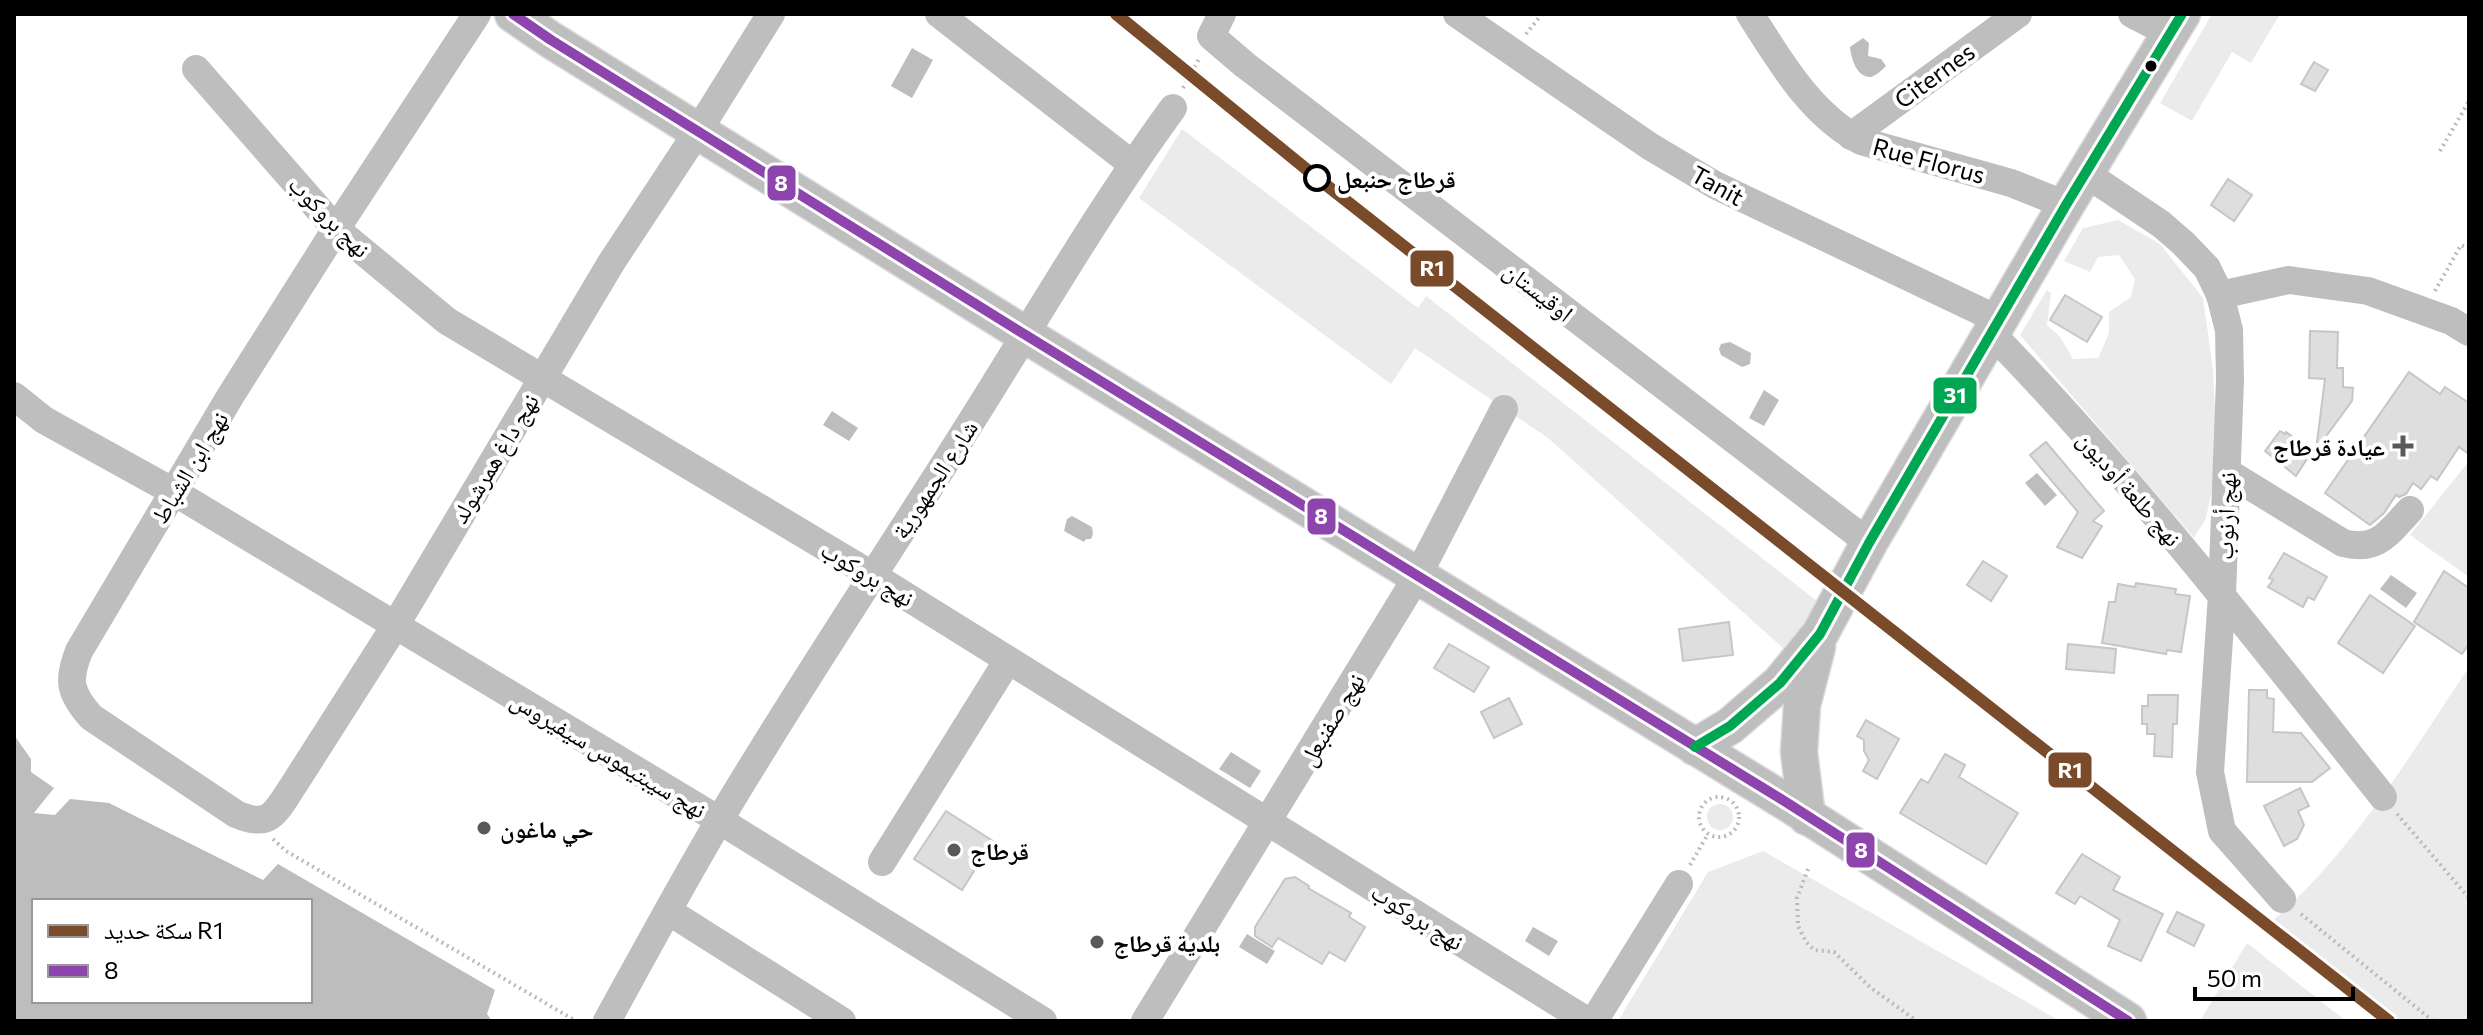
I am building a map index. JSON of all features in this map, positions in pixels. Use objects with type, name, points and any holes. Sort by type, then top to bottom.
[{"type":"main road","points":[[513,14],[1024,334],[1695,747],[2128,1021]]},
{"type":"main road","points":[[1695,747],[1730,726],[1780,683],[1820,634],[1869,543],[2066,205],[2177,24]]},
{"type":"main road","points":[[1807,817],[1800,764],[1802,705],[1820,634]]},
{"type":"street","name":"نهج ابن الشباط","points":[[254,822],[236,814],[91,717],[76,701],[72,687],[73,666],[174,492],[336,229],[477,14]]},
{"type":"street","name":"نهج داغ همرشولد","points":[[254,822],[267,819],[293,786],[395,626],[611,263],[771,14]]},
{"type":"street","points":[[939,14],[1132,164]]},
{"type":"street","name":"Tanit","points":[[1457,14],[1641,140],[1715,185],[1996,327]]},
{"type":"street","name":"Rue Florus","points":[[1750,14],[1794,81],[1820,111],[1851,136],[2011,183],[2066,205]]},
{"type":"street","name":"Citernes","points":[[1851,136],[2018,14]]},
{"type":"street","points":[[2132,14],[2177,24]]},
{"type":"street","name":"اوقيستان","points":[[1216,25],[1555,304],[1869,543]]},
{"type":"street","name":"نهج بروكوب","points":[[196,69],[336,229],[447,321],[872,575],[1587,1021]]},
{"type":"street","name":"شارع الجمهورية","points":[[607,1021],[719,820],[1132,164],[1173,108]]},
{"type":"street","name":"نهج أرنوب","points":[[2085,173],[2161,224],[2183,243],[2207,268],[2220,295],[2229,330],[2230,380],[2222,595],[2210,772],[2222,831],[2282,899]]},
{"type":"street","points":[[2220,295],[2289,280],[2368,291],[2451,321],[2469,332]]},
{"type":"street","name":"نهج طلعة أوديون","points":[[1996,327],[2038,381],[2222,595],[2383,797]]},
{"type":"street","name":"نهج سيبتيموس سيفيروس","points":[[14,396],[44,420],[174,492],[719,820],[1043,1021]]},
{"type":"street","name":"نهج صفنبعل","points":[[1145,1021],[1418,575],[1504,409]]},
{"type":"street","points":[[2227,472],[2343,543],[2359,547],[2373,544],[2385,536],[2410,510]]},
{"type":"street","points":[[882,862],[1008,660]]},
{"type":"street","points":[[1594,1021],[1679,884]]},
{"type":"street","points":[[668,911],[842,1021]]},
{"type":"path","points":[[1173,108],[1216,25]]},
{"type":"path","points":[[2440,151],[2469,101]]},
{"type":"path","points":[[2424,311],[2461,245],[2469,249]]},
{"type":"path","points":[[2383,797],[2469,898]]},
{"type":"path","points":[[1712,798],[1730,799],[1738,809],[1737,828],[1721,837],[1708,834],[1699,818],[1702,806],[1712,798]]},
{"type":"path","points":[[254,822],[286,851],[576,1021]]},
{"type":"path","points":[[1679,884],[1708,834]]},
{"type":"path","points":[[1808,869],[1797,898],[1798,926],[1806,942],[1814,950],[1834,952],[1871,988],[1917,1021]]},
{"type":"path","points":[[2282,899],[2433,1021]]},
{"type":"shaded area","points":[[2212,14],[2280,14],[2251,63],[2232,52],[2192,121],[2160,103]]},
{"type":"shaded area","points":[[1863,38],[1869,43],[1868,56],[1881,59],[1886,66],[1872,77],[1861,74],[1852,56],[1850,47]]},
{"type":"shaded area","points":[[912,48],[933,60],[912,98],[891,86]]},
{"type":"shaded area","points":[[1182,129],[1418,308],[1426,296],[1826,608],[1792,656],[1548,438],[1415,348],[1391,384],[1139,198]]},
{"type":"shaded area","points":[[2118,220],[2160,244],[2203,298],[2213,369],[2215,475],[2206,518],[2194,538],[2020,335],[2047,290],[2051,293],[2047,325],[2060,337],[2073,359],[2098,358],[2109,333],[2109,312],[2131,297],[2135,279],[2119,255],[2098,257],[2090,272],[2064,261],[2083,228]]},
{"type":"shaded area","points":[[1730,342],[1751,353],[1750,364],[1742,367],[1721,355],[1721,344]]},
{"type":"shaded area","points":[[1764,390],[1779,400],[1764,426],[1749,418]]},
{"type":"shaded area","points":[[832,411],[858,428],[849,441],[823,425]]},
{"type":"shaded area","points":[[2469,461],[2469,577],[2410,535]]},
{"type":"shaded area","points":[[2037,473],[2057,495],[2045,506],[2025,483]]},
{"type":"shaded area","points":[[1072,516],[1092,527],[1091,539],[1084,542],[1064,531],[1067,519]]},
{"type":"shaded area","points":[[2391,575],[2417,593],[2406,608],[2380,589]]},
{"type":"shaded area","points":[[2469,667],[2469,1021],[2400,1021],[2272,921],[2301,894],[2354,834]]},
{"type":"shaded area","points":[[14,735],[31,759],[31,772],[54,788],[34,813],[55,815],[70,799],[109,803],[263,880],[278,864],[495,990],[487,1014],[492,1021],[14,1021]]},
{"type":"shaded area","points":[[1231,752],[1261,771],[1250,788],[1219,769]]},
{"type":"shaded area","points":[[1720,804],[1729,808],[1733,817],[1729,826],[1720,830],[1711,826],[1707,817],[1711,808]]},
{"type":"shaded area","points":[[1763,851],[2060,1021],[1618,1021],[1708,872]]},
{"type":"shaded area","points":[[1533,927],[1558,941],[1549,956],[1525,941]]},
{"type":"shaded area","points":[[1247,934],[1275,951],[1267,964],[1239,947]]},
{"type":"shaded area","points":[[2247,943],[2346,1021],[2200,1021]]},
{"type":"building","points":[[2314,62],[2328,70],[2315,91],[2301,84]]},
{"type":"building","points":[[2228,179],[2252,195],[2234,221],[2211,205]]},
{"type":"building","points":[[2065,295],[2102,317],[2087,342],[2050,320]]},
{"type":"building","points":[[2310,331],[2338,332],[2337,368],[2343,368],[2343,387],[2353,388],[2352,401],[2316,450],[2325,379],[2309,378]]},
{"type":"building","name":"عيادة قرطاج","points":[[2409,372],[2440,394],[2445,387],[2469,403],[2469,454],[2459,447],[2437,480],[2431,476],[2421,489],[2413,483],[2406,494],[2396,495],[2384,513],[2370,525],[2325,493]]},
{"type":"building","points":[[2280,431],[2312,451],[2296,476],[2265,451]]},
{"type":"building","points":[[2046,442],[2104,511],[2093,521],[2102,526],[2082,558],[2057,547],[2078,512],[2030,455]]},
{"type":"building","points":[[2284,553],[2327,577],[2314,600],[2308,597],[2303,607],[2268,587],[2273,580],[2269,578]]},
{"type":"building","points":[[1983,561],[2007,576],[1991,601],[1967,585]]},
{"type":"building","points":[[2444,571],[2469,588],[2469,644],[2462,654],[2414,622]]},
{"type":"building","points":[[2136,583],[2176,589],[2175,594],[2190,596],[2181,652],[2167,650],[2166,654],[2102,643],[2109,602],[2115,602],[2118,584],[2135,587]]},
{"type":"building","points":[[2370,595],[2415,626],[2383,673],[2338,643]]},
{"type":"building","points":[[1729,622],[1733,655],[1683,661],[1679,629]]},
{"type":"building","points":[[1449,644],[1489,667],[1474,692],[1434,668]]},
{"type":"building","points":[[2068,644],[2116,649],[2114,673],[2066,669]]},
{"type":"building","points":[[2249,690],[2267,690],[2267,698],[2274,699],[2273,732],[2301,733],[2330,768],[2312,782],[2247,782]]},
{"type":"building","points":[[2148,695],[2178,695],[2172,757],[2154,756],[2155,734],[2147,734],[2147,724],[2142,724],[2142,706],[2148,706]]},
{"type":"building","points":[[1509,698],[1522,724],[1494,738],[1481,712]]},
{"type":"building","points":[[1866,720],[1899,739],[1877,779],[1863,771],[1869,760],[1864,751],[1864,740],[1857,736]]},
{"type":"building","points":[[1945,754],[1965,765],[1959,777],[2018,813],[1986,864],[1900,813],[1921,779],[1928,783]]},
{"type":"building","points":[[2300,788],[2309,806],[2298,811],[2304,825],[2297,839],[2284,846],[2264,806]]},
{"type":"building","name":"قرطاج","points":[[946,811],[993,841],[962,890],[914,859]]},
{"type":"building","points":[[2082,854],[2120,877],[2113,890],[2163,914],[2141,961],[2108,946],[2120,920],[2080,896],[2075,904],[2056,893]]},
{"type":"building","points":[[1295,877],[1351,913],[1349,917],[1365,927],[1345,961],[1329,952],[1322,964],[1278,938],[1272,947],[1255,936],[1255,927],[1285,879]]},
{"type":"building","points":[[2177,912],[2204,925],[2194,946],[2167,932]]},
{"type":"rail line","name":"R1","points":[[1116,14],[1316,177],[2389,1021]]},
{"type":"transit line","name":"8","points":[[513,14],[1024,334],[1789,804],[2128,1021]]},
{"type":"transit line","name":"31","points":[[1695,747],[1730,726],[1780,683],[1820,634],[1869,543],[2066,205],[2182,14]]},
{"type":"place","name":"قرطاج حنبعل","points":[[1317,178]]},
{"type":"place","name":"عيادة قرطاج","points":[[2403,446]]},
{"type":"place","name":"حي ماغون","points":[[484,828]]},
{"type":"place","name":"قرطاج","points":[[954,850]]},
{"type":"place","name":"بلدية قرطاج","points":[[1097,942]]}]
